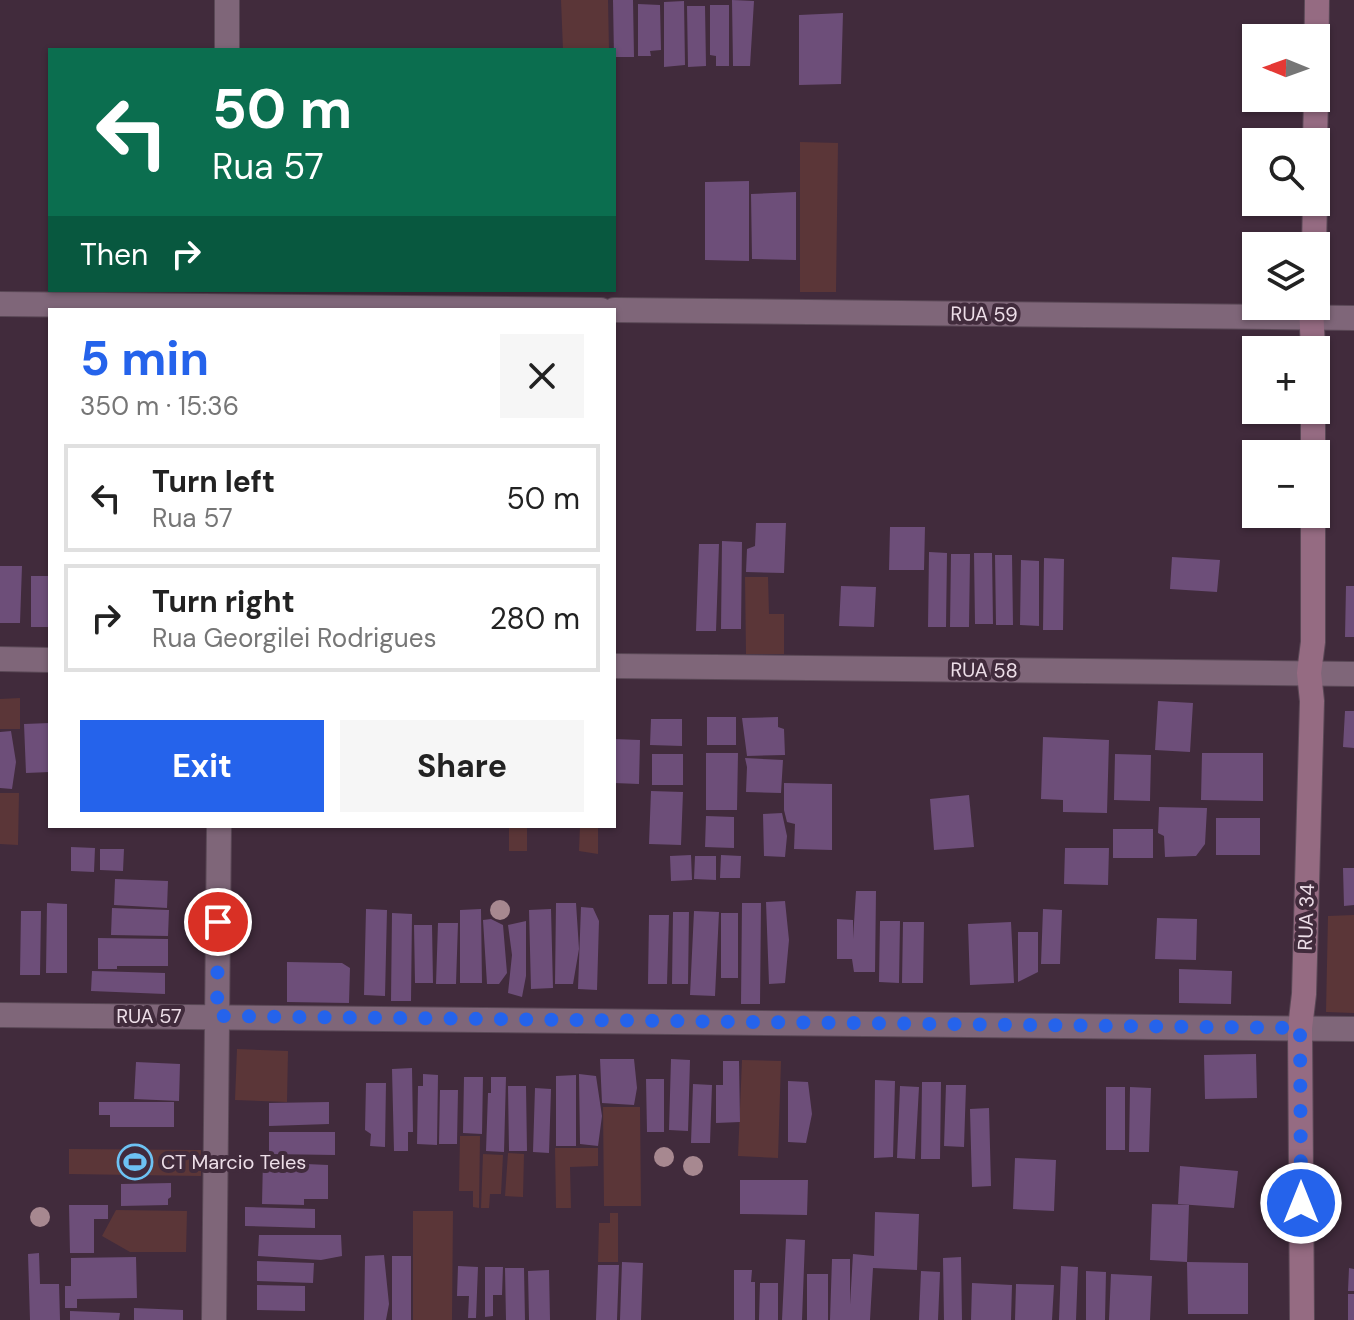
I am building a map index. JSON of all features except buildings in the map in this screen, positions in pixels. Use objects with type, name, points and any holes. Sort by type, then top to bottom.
[{"type":"street","points":[[227,0],[227,48]]},
{"type":"street","points":[[1317,0],[1317,24]]},
{"type":"street","points":[[0,304],[224,302],[507,308]]},
{"type":"street","name":"RUA 59","points":[[616,310],[1242,312]]},
{"type":"street","name":"RUA 59","points":[[1330,315],[1354,318]]},
{"type":"street","name":"RUA 34","points":[[1302,1320],[1300,1028],[1312,701],[1309,673],[1313,642],[1313,528]]},
{"type":"street","points":[[0,659],[48,660]]},
{"type":"street","name":"RUA 58","points":[[616,666],[1354,674]]},
{"type":"street","points":[[214,1320],[219,828]]},
{"type":"street","name":"RUA 57","points":[[0,1015],[1354,1029]]},
{"type":"shaded area","points":[[561,0],[608,0],[609,48],[563,48]]},
{"type":"shaded area","points":[[800,142],[838,143],[836,292],[800,292]]},
{"type":"shaded area","points":[[745,577],[768,577],[769,614],[784,614],[784,654],[746,654]]},
{"type":"shaded area","points":[[20,698],[20,729],[0,729],[0,699]]},
{"type":"shaded area","points":[[0,793],[19,793],[18,845],[0,844]]},
{"type":"shaded area","points":[[509,828],[527,828],[527,851],[509,851]]},
{"type":"shaded area","points":[[580,828],[598,828],[598,854],[579,851]]},
{"type":"shaded area","points":[[1354,915],[1354,1013],[1326,1012],[1328,916]]},
{"type":"shaded area","points":[[237,1049],[288,1051],[287,1102],[235,1100]]},
{"type":"shaded area","points":[[742,1060],[781,1061],[778,1158],[738,1156]]},
{"type":"shaded area","points":[[603,1107],[640,1107],[641,1206],[604,1206]]},
{"type":"shaded area","points":[[460,1136],[480,1136],[479,1208],[473,1207],[473,1191],[459,1191]]},
{"type":"shaded area","points":[[555,1148],[598,1148],[598,1166],[570,1167],[571,1208],[556,1208]]},
{"type":"shaded area","name":"CT Marcio Teles","points":[[69,1149],[201,1150],[201,1176],[69,1174]]},
{"type":"shaded area","points":[[508,1153],[524,1154],[523,1197],[505,1196]]},
{"type":"shaded area","points":[[483,1154],[503,1155],[501,1194],[490,1194],[489,1208],[481,1208]]},
{"type":"shaded area","points":[[116,1210],[187,1211],[186,1252],[130,1252],[102,1236]]},
{"type":"shaded area","points":[[413,1211],[453,1211],[452,1320],[413,1320]]},
{"type":"shaded area","points":[[610,1213],[618,1213],[618,1262],[598,1262],[599,1223],[610,1223]]},
{"type":"place","name":"CT Marcio Teles","points":[[135,1162]]},
{"type":"route","points":[[218,922],[217,1016],[1300,1028],[1301,1203]]}]
